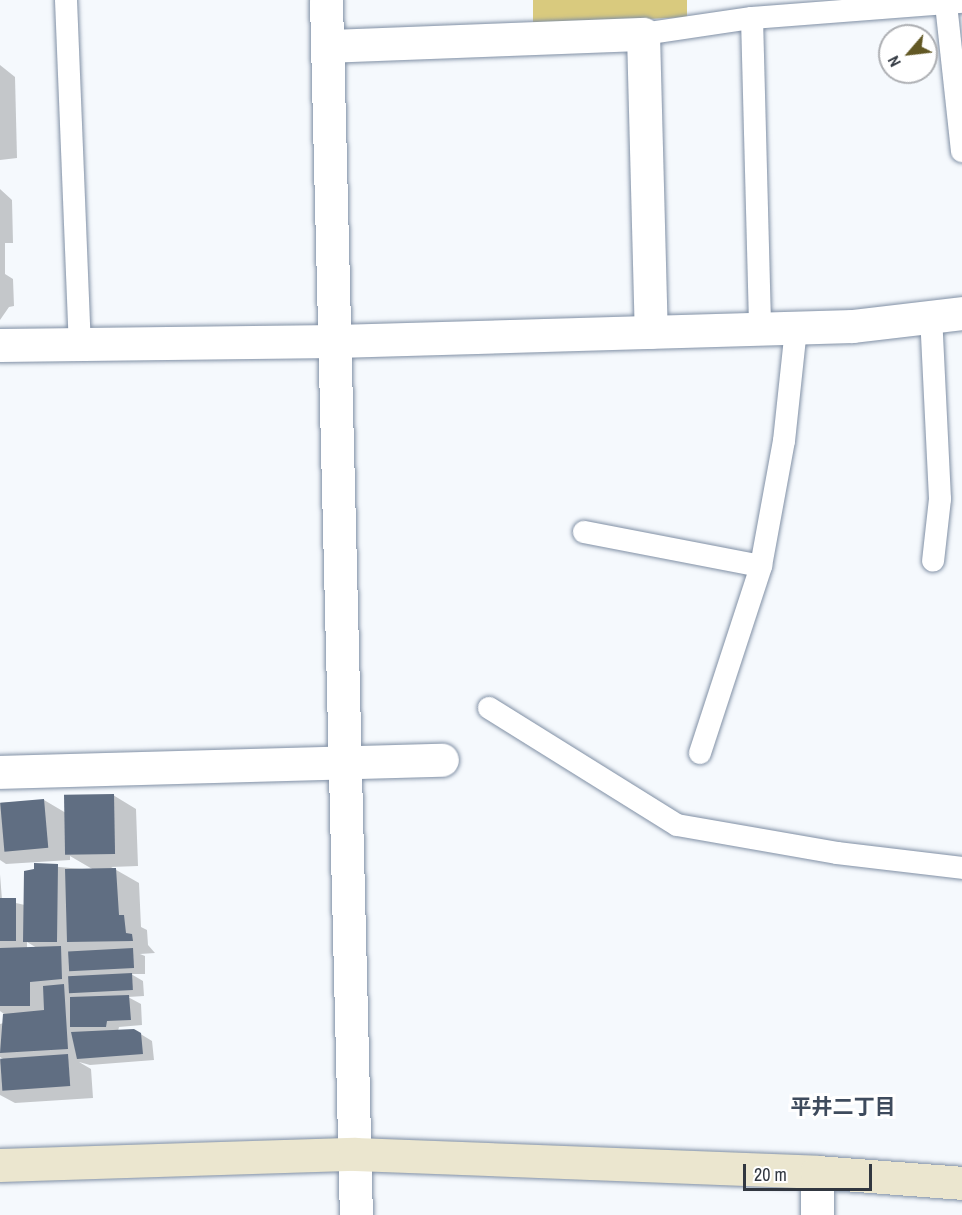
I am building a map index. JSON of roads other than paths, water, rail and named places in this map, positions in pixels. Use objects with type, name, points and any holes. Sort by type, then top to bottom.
[{"type":"main road","points":[[0,1165],[355,1154],[817,1172],[962,1183]]},
{"type":"street","points":[[326,0],[356,1215]]},
{"type":"street","points":[[328,46],[643,34],[651,332]]},
{"type":"street","points":[[0,345],[336,341],[796,328],[853,326],[946,314]]},
{"type":"street","points":[[0,772],[442,760]]},
{"type":"street","points":[[817,1172],[817,1215]]},
{"type":"lane","points":[[66,0],[80,344]]},
{"type":"lane","points":[[643,34],[752,18],[954,3],[962,151]]},
{"type":"lane","points":[[752,18],[760,329]]},
{"type":"lane","points":[[933,561],[940,499],[946,314]]},
{"type":"lane","points":[[700,753],[761,566],[784,441],[796,328]]},
{"type":"lane","points":[[584,532],[761,566]]},
{"type":"lane","points":[[489,708],[677,825],[837,853],[962,868]]},
{"type":"district","name":"平井二丁目","points":[[843,1107]]}]
